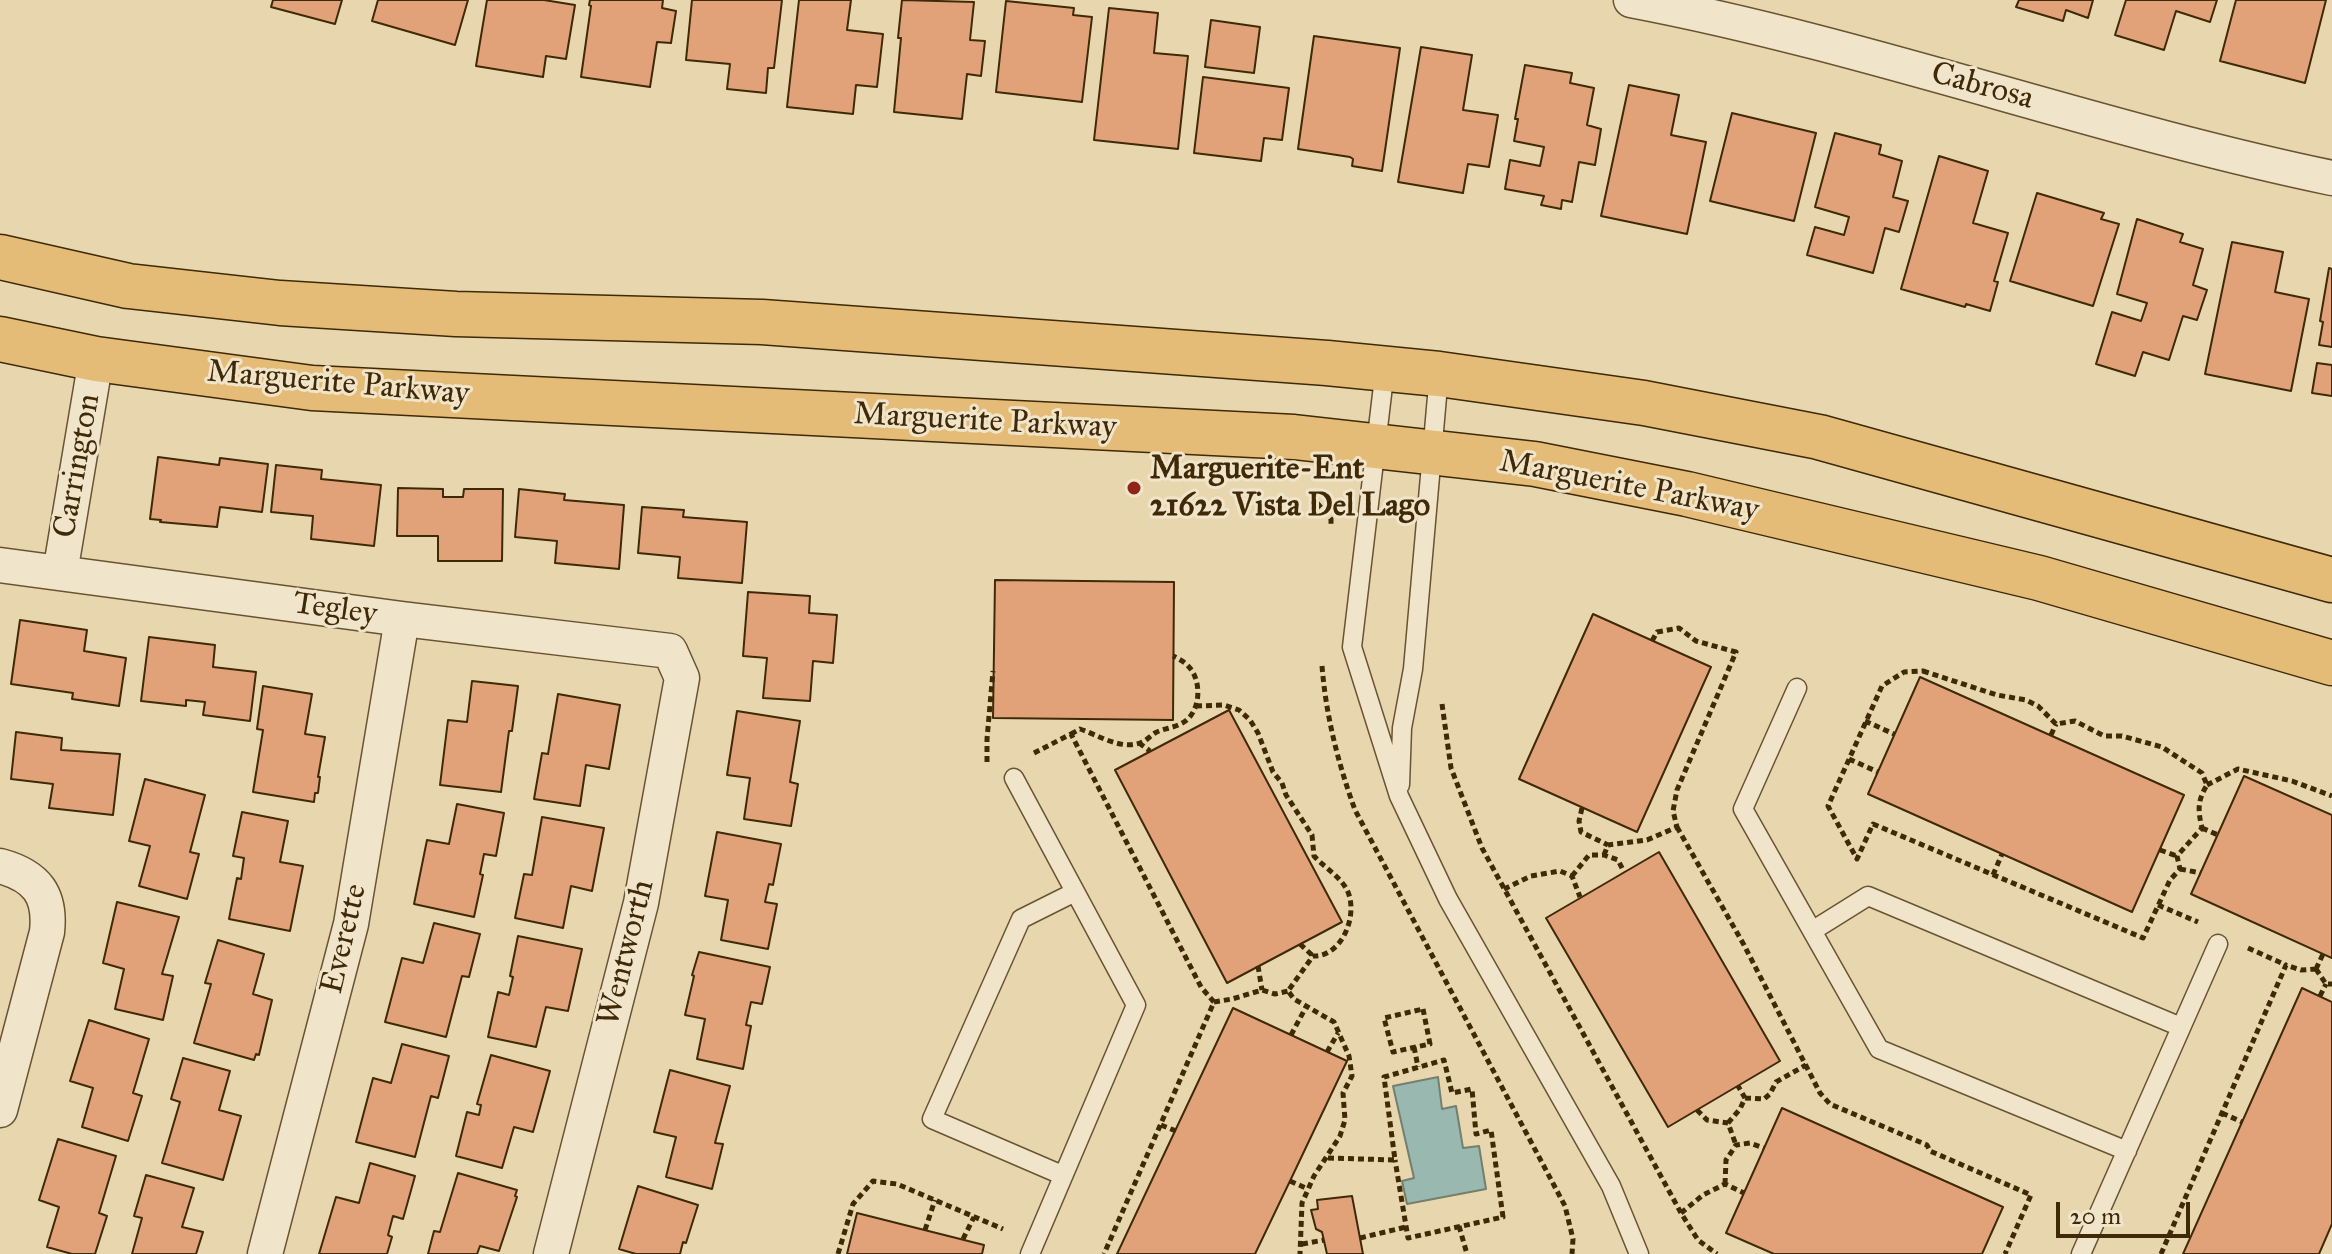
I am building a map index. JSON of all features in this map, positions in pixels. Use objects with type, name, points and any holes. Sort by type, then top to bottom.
[{"type":"main road","points":[[0,257],[128,286],[280,303],[456,314],[762,322],[1439,374],[1644,403],[1819,437],[2332,580]]},
{"type":"main road","name":"Marguerite Parkway","points":[[0,339],[96,359],[312,388],[1294,437],[1535,464],[1687,494],[2039,578],[2332,663]]},
{"type":"street","name":"Cabrosa","points":[[1631,0],[1679,9],[1892,63],[2265,164],[2332,178]]},
{"type":"street","name":"Carrington","points":[[60,573],[96,359]]},
{"type":"street","name":"Tegley","points":[[0,565],[670,651]]},
{"type":"street","name":"Everette","points":[[265,1254],[351,924],[402,619]]},
{"type":"street","name":"Wentworth","points":[[551,1254],[641,903],[682,678],[670,651]]},
{"type":"street","points":[[0,866],[13,869],[38,886],[50,909],[47,932],[0,1110]]},
{"type":"lane","points":[[1385,369],[1352,647],[1399,796],[1448,899],[1611,1186],[1639,1254]]},
{"type":"lane","points":[[1399,796],[1402,728],[1413,669],[1439,374]]},
{"type":"lane","points":[[1797,688],[1743,809],[1879,1049],[2127,1151]]},
{"type":"lane","points":[[1014,778],[1136,1005],[1030,1254]]},
{"type":"lane","points":[[1062,1175],[932,1119],[1021,919],[1075,892]]},
{"type":"lane","points":[[1812,931],[1868,896],[2181,1027]]},
{"type":"lane","points":[[2081,1254],[2218,944]]},
{"type":"path","points":[[1582,808],[1579,821],[1581,832],[1608,845],[1647,840],[1677,827],[1673,811],[1677,790],[1736,652],[1696,641],[1679,628],[1657,632],[1652,641]]},
{"type":"path","points":[[1139,743],[1186,720],[1196,706],[1196,678],[1190,667],[1173,656]]},
{"type":"path","points":[[2056,724],[2038,706],[2026,700],[1997,695],[1923,671],[1904,672],[1882,686],[1828,806],[1857,859],[1873,824],[2143,938],[2170,880],[2180,869]]},
{"type":"path","points":[[1442,695],[1451,768],[1482,848],[1681,1213],[1698,1240],[1717,1254]]},
{"type":"path","points":[[1196,706],[1224,705],[1245,714],[1258,733],[1273,772],[1312,835],[1314,856],[1338,878],[1349,894],[1351,912],[1344,935],[1332,949],[1323,955],[1313,956],[1300,944]]},
{"type":"path","points":[[1186,720],[1190,729]]},
{"type":"path","points":[[1865,721],[1894,734]]},
{"type":"path","points":[[2056,724],[2075,721],[2104,736],[2122,736],[2162,747],[2202,773],[2207,785]]},
{"type":"path","points":[[2051,735],[2056,724]]},
{"type":"path","points":[[1071,734],[1080,729],[1107,741],[1139,743],[1150,751]]},
{"type":"path","points":[[1849,759],[1878,772]]},
{"type":"path","points":[[2202,828],[2197,810],[2200,796],[2207,785],[2238,769],[2292,781],[2332,796]]},
{"type":"path","points":[[2202,828],[2218,835]]},
{"type":"path","points":[[2177,856],[2202,828]]},
{"type":"path","points":[[1604,855],[1608,845]]},
{"type":"path","points":[[2160,850],[2177,856]]},
{"type":"path","points":[[1993,875],[2002,854]]},
{"type":"path","points":[[1572,876],[1589,855],[1604,855],[1618,860],[1624,872]]},
{"type":"path","points":[[2177,856],[2180,869]]},
{"type":"path","points":[[2180,869],[2201,873]]},
{"type":"path","points":[[1504,889],[1531,876],[1560,871],[1572,876],[1580,897]]},
{"type":"path","points":[[2252,950],[2301,970],[2316,969]]},
{"type":"path","points":[[2316,969],[2323,954]]},
{"type":"path","points":[[1214,1002],[1262,990],[1275,994],[1288,991],[1313,956]]},
{"type":"path","points":[[2161,1254],[2286,965]]},
{"type":"path","points":[[1258,966],[1262,990]]},
{"type":"path","points":[[2316,969],[2329,984],[2320,996]]},
{"type":"path","points":[[1288,991],[1294,999],[1334,1022],[1349,1056],[1352,1076],[1343,1093],[1345,1120],[1340,1136],[1308,1189],[1301,1214],[1300,1254]]},
{"type":"path","points":[[1291,1035],[1306,1007]]},
{"type":"path","points":[[1423,1009],[1430,1044],[1414,1047],[1393,1052],[1384,1018],[1423,1009]]},
{"type":"path","points":[[1327,1052],[1339,1032]]},
{"type":"path","points":[[1414,1047],[1418,1067]]},
{"type":"path","points":[[1444,1060],[1452,1093],[1472,1089],[1476,1134],[1491,1130],[1503,1217],[1408,1238],[1395,1160],[1384,1077],[1444,1060]]},
{"type":"path","points":[[1745,1098],[1764,1099],[1776,1082],[1806,1065]]},
{"type":"path","points":[[1738,1086],[1745,1098]]},
{"type":"path","points":[[1728,1123],[1745,1098]]},
{"type":"path","points":[[1697,1110],[1707,1120],[1728,1123]]},
{"type":"path","points":[[2222,1113],[2242,1122]]},
{"type":"path","points":[[1728,1123],[1736,1145]]},
{"type":"path","points":[[1161,1125],[1176,1131]]},
{"type":"path","points":[[1725,1184],[1726,1160],[1736,1145],[1750,1143],[1764,1148]]},
{"type":"path","points":[[1328,1158],[1395,1160]]},
{"type":"path","points":[[838,1254],[853,1204],[873,1181],[897,1184],[1003,1229]]},
{"type":"path","points":[[1290,1181],[1308,1189]]},
{"type":"path","points":[[1681,1213],[1703,1195],[1725,1184]]},
{"type":"path","points":[[1725,1184],[1744,1193]]},
{"type":"path","points":[[925,1230],[935,1200]]},
{"type":"path","points":[[963,1239],[974,1217]]},
{"type":"path","points":[[1360,1238],[1406,1226]]},
{"type":"path","points":[[1459,1226],[1467,1254]]},
{"type":"path","points":[[1302,1244],[1324,1240]]},
{"type":"water","points":[[1438,1077],[1442,1109],[1456,1106],[1463,1148],[1479,1146],[1486,1189],[1407,1204],[1402,1181],[1414,1178],[1393,1086]]},
{"type":"building","points":[[273,0],[342,0],[335,24],[271,7]]},
{"type":"building","points":[[378,0],[468,0],[455,45],[372,21]]},
{"type":"building","points":[[487,0],[544,0],[575,5],[566,59],[546,56],[543,77],[476,66]]},
{"type":"building","points":[[590,0],[663,0],[662,8],[676,11],[671,43],[657,42],[650,87],[581,77]]},
{"type":"building","points":[[692,0],[782,0],[774,68],[768,68],[766,93],[727,89],[730,64],[686,60]]},
{"type":"building","points":[[799,0],[851,0],[847,30],[883,34],[877,87],[856,85],[853,114],[787,107]]},
{"type":"building","points":[[902,0],[974,2],[970,40],[985,41],[981,76],[967,74],[962,119],[894,112]]},
{"type":"building","points":[[2019,0],[2093,0],[2088,18],[2066,10],[2063,21],[2016,7]]},
{"type":"building","points":[[2126,0],[2217,0],[2210,22],[2176,11],[2164,50],[2115,35]]},
{"type":"building","points":[[2236,0],[2326,0],[2305,83],[2220,61]]},
{"type":"building","points":[[1006,1],[1074,8],[1073,15],[1092,17],[1082,102],[996,92]]},
{"type":"building","points":[[1109,8],[1158,13],[1154,53],[1188,56],[1178,149],[1094,140]]},
{"type":"building","points":[[1211,20],[1260,27],[1254,73],[1205,67]]},
{"type":"building","points":[[1314,36],[1400,48],[1382,171],[1352,166],[1353,159],[1350,157],[1298,149]]},
{"type":"building","points":[[1421,47],[1472,55],[1463,110],[1498,115],[1489,167],[1468,164],[1463,193],[1398,182]]},
{"type":"building","points":[[1525,65],[1572,73],[1570,83],[1594,88],[1587,125],[1601,129],[1595,165],[1579,162],[1572,202],[1562,200],[1561,209],[1541,205],[1544,196],[1505,189],[1510,160],[1540,166],[1544,147],[1514,141]]},
{"type":"building","points":[[1203,77],[1289,88],[1282,140],[1264,138],[1261,161],[1194,153]]},
{"type":"building","points":[[1629,85],[1679,95],[1671,135],[1706,142],[1687,234],[1601,216]]},
{"type":"building","points":[[1732,113],[1816,133],[1794,221],[1710,201]]},
{"type":"building","points":[[1835,133],[1881,145],[1879,154],[1902,161],[1893,197],[1908,201],[1899,232],[1885,228],[1873,273],[1807,255],[1815,227],[1844,235],[1849,217],[1815,207]]},
{"type":"building","points":[[1939,156],[1988,171],[1973,223],[2008,233],[1994,281],[1998,282],[1990,311],[1901,289]]},
{"type":"building","points":[[2037,193],[2104,213],[2101,219],[2119,224],[2093,306],[2010,281]]},
{"type":"building","points":[[2137,219],[2183,234],[2180,242],[2203,249],[2193,285],[2207,290],[2197,320],[2183,316],[2169,360],[2143,352],[2135,376],[2096,364],[2112,312],[2141,321],[2147,303],[2117,294]]},
{"type":"building","points":[[2232,242],[2283,252],[2275,292],[2309,299],[2291,391],[2205,374]]},
{"type":"building","points":[[2329,268],[2332,269],[2332,347],[2319,345]]},
{"type":"building","points":[[2317,363],[2332,365],[2332,396],[2312,393]]},
{"type":"building","points":[[158,457],[219,465],[220,458],[268,464],[262,512],[220,507],[217,527],[150,519]]},
{"type":"building","points":[[276,465],[322,470],[321,479],[381,485],[374,546],[311,539],[313,516],[271,512]]},
{"type":"building","points":[[398,488],[443,489],[443,497],[463,497],[464,489],[503,489],[502,561],[438,561],[438,536],[397,536]]},
{"type":"building","points":[[519,489],[565,494],[564,500],[624,505],[619,569],[555,563],[557,541],[515,537]]},
{"type":"building","points":[[642,507],[684,510],[683,517],[747,522],[742,583],[678,578],[680,557],[638,553]]},
{"type":"building","points":[[995,580],[1174,582],[1173,720],[993,718]]},
{"type":"building","points":[[748,592],[810,596],[809,613],[837,615],[833,663],[813,661],[810,701],[763,698],[767,658],[743,656]]},
{"type":"building","points":[[1593,614],[1711,667],[1637,832],[1519,779]]},
{"type":"building","points":[[20,620],[87,630],[84,651],[126,658],[119,706],[72,699],[73,693],[11,684]]},
{"type":"building","points":[[149,637],[215,645],[213,667],[256,672],[250,721],[203,715],[205,702],[186,700],[186,706],[141,701]]},
{"type":"building","points":[[1920,677],[2184,795],[2132,912],[1868,794]]},
{"type":"building","points":[[472,681],[518,686],[501,792],[440,785],[448,720],[467,722]]},
{"type":"building","points":[[263,686],[312,694],[305,734],[325,737],[318,793],[315,793],[314,802],[253,792],[263,730],[257,729]]},
{"type":"building","points":[[558,694],[620,705],[609,769],[586,765],[580,806],[534,799],[542,753],[548,754]]},
{"type":"building","points":[[1229,710],[1342,922],[1227,983],[1115,770]]},
{"type":"building","points":[[737,711],[800,721],[790,782],[798,784],[791,826],[744,819],[750,778],[727,775]]},
{"type":"building","points":[[16,732],[62,738],[61,750],[120,754],[113,815],[49,808],[53,784],[11,779]]},
{"type":"building","points":[[2244,776],[2332,815],[2332,958],[2191,894]]},
{"type":"building","points":[[145,779],[205,795],[190,852],[199,854],[187,899],[139,886],[150,846],[129,841]]},
{"type":"building","points":[[457,804],[504,813],[496,856],[484,854],[474,917],[414,904],[427,840],[449,844]]},
{"type":"building","points":[[242,812],[288,821],[280,862],[303,866],[290,931],[229,919],[244,858],[233,856]]},
{"type":"building","points":[[542,817],[604,828],[592,891],[571,886],[563,928],[515,918],[524,874],[532,875]]},
{"type":"building","points":[[717,832],[781,844],[773,885],[769,884],[765,902],[777,904],[768,949],[721,940],[728,900],[705,896]]},
{"type":"building","points":[[1659,852],[1780,1061],[1668,1127],[1546,918]]},
{"type":"building","points":[[117,902],[179,917],[162,974],[173,976],[163,1020],[115,1009],[124,969],[103,963]]},
{"type":"building","points":[[434,923],[480,934],[469,977],[462,976],[446,1037],[385,1022],[402,958],[423,963]]},
{"type":"building","points":[[518,936],[582,949],[568,1011],[546,1007],[536,1047],[488,1037],[498,992],[509,995]]},
{"type":"building","points":[[218,940],[264,954],[253,994],[272,1000],[259,1055],[256,1054],[254,1060],[194,1043],[211,984],[205,983]]},
{"type":"building","points":[[699,952],[770,967],[762,1004],[751,1002],[746,1025],[751,1026],[743,1069],[697,1059],[705,1019],[685,1015]]},
{"type":"building","points":[[2302,988],[2332,1002],[2332,1224],[2319,1254],[2183,1254]]},
{"type":"building","points":[[1233,1008],[1347,1061],[1255,1254],[1117,1254]]},
{"type":"building","points":[[89,1020],[149,1039],[133,1093],[142,1096],[128,1141],[82,1127],[93,1088],[70,1081]]},
{"type":"building","points":[[402,1044],[449,1056],[438,1098],[431,1096],[415,1157],[356,1142],[373,1078],[391,1083]]},
{"type":"building","points":[[491,1055],[550,1071],[533,1132],[514,1127],[502,1168],[456,1156],[467,1112],[479,1115],[481,1105],[477,1104]]},
{"type":"building","points":[[183,1058],[230,1071],[219,1110],[241,1116],[223,1180],[162,1163],[180,1102],[171,1099]]},
{"type":"building","points":[[670,1070],[730,1086],[715,1143],[723,1144],[712,1189],[666,1177],[676,1137],[654,1132]]},
{"type":"building","points":[[1782,1108],[2003,1207],[1982,1254],[1774,1254],[1726,1233]]},
{"type":"building","points":[[58,1139],[116,1156],[99,1213],[107,1216],[95,1254],[72,1254],[47,1247],[59,1207],[39,1200]]},
{"type":"building","points":[[370,1163],[415,1176],[403,1219],[393,1216],[387,1254],[319,1254],[336,1197],[359,1203]]},
{"type":"building","points":[[458,1173],[517,1190],[499,1251],[480,1246],[477,1254],[428,1254],[434,1231],[440,1232]]},
{"type":"building","points":[[146,1175],[194,1188],[182,1227],[203,1232],[196,1254],[132,1254],[142,1218],[134,1216]]},
{"type":"building","points":[[638,1186],[698,1205],[680,1254],[636,1254],[619,1249]]},
{"type":"building","points":[[1352,1196],[1363,1254],[1327,1254],[1322,1232],[1316,1229],[1311,1210],[1318,1209],[1317,1200]]},
{"type":"building","points":[[857,1213],[984,1245],[982,1254],[847,1254]]},
{"type":"place","name":"Marguerite-Ent 21622 Vista Del Lago","points":[[1134,488]]}]
